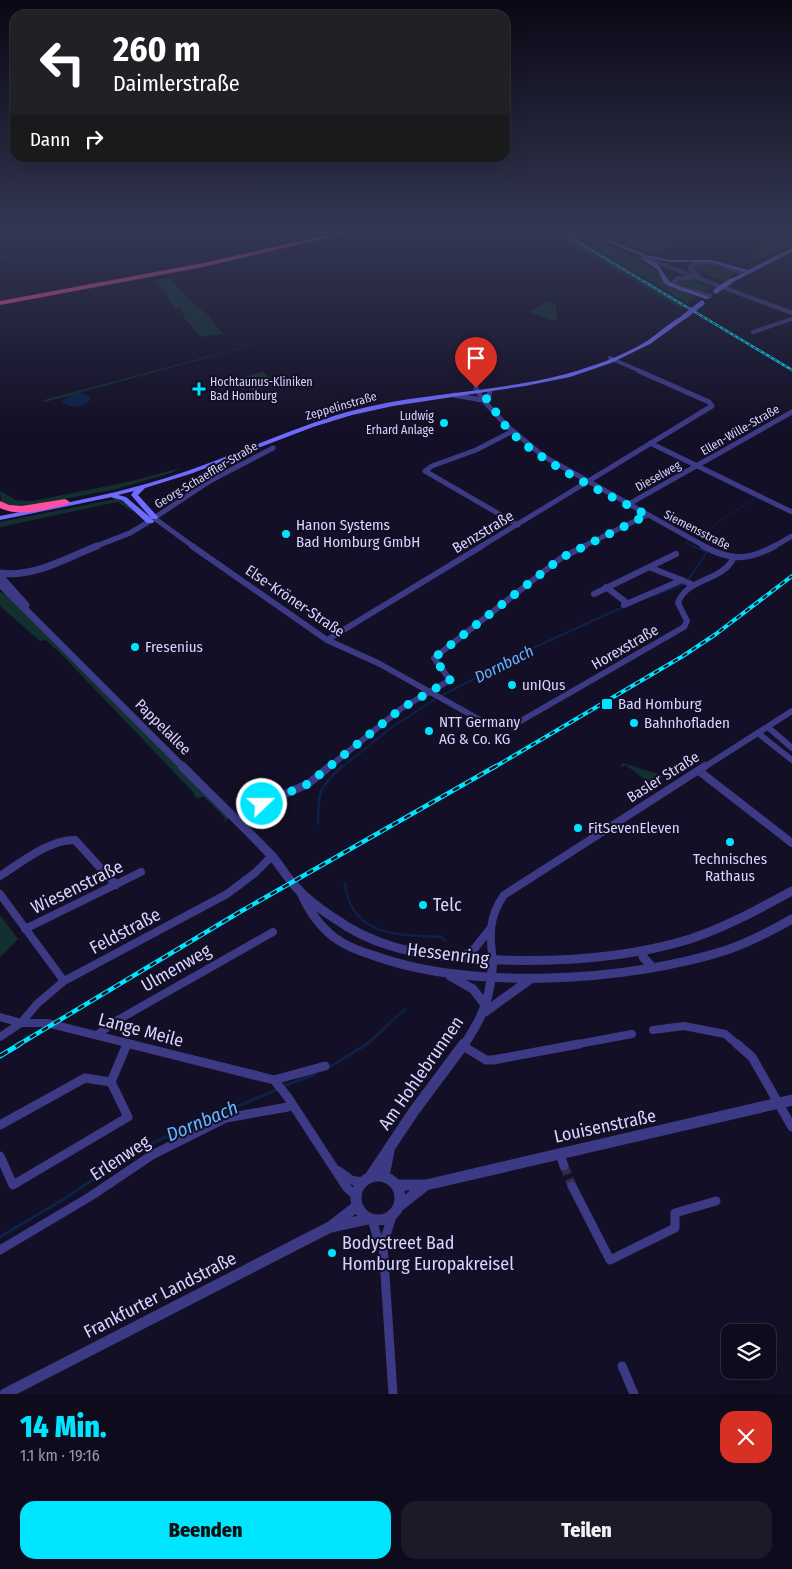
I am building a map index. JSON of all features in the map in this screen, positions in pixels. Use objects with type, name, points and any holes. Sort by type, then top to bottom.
[{"type":"highway","points":[[0,302],[24,298]]},
{"type":"highway","points":[[0,302],[30,298]]},
{"type":"highway","points":[[0,504],[5,508],[14,510],[65,502]]},
{"type":"main road","name":"Zeppelinstraße","points":[[0,517],[125,488],[171,475],[292,428],[347,410],[395,400],[490,391],[560,377],[612,359],[650,342],[708,298]]},
{"type":"main road","name":"Zeppelinstraße","points":[[0,517],[53,508],[146,486],[191,472],[338,417],[384,406],[478,391],[547,377],[612,359]]},
{"type":"main road","points":[[146,486],[136,491],[134,495],[152,519]]},
{"type":"main road","points":[[53,508],[119,496],[152,519]]},
{"type":"street","points":[[756,298],[792,311]]},
{"type":"street","points":[[754,332],[792,319]]},
{"type":"street","name":"Benzstraße","points":[[327,640],[588,483],[650,443],[708,410],[712,404],[612,359]]},
{"type":"street","name":"Siemensstraße","points":[[478,391],[482,400],[511,432],[551,462],[716,553],[733,559]]},
{"type":"street","name":"Siemensstraße","points":[[478,391],[488,400],[502,422]]},
{"type":"street","points":[[488,400],[490,391]]},
{"type":"street","points":[[454,395],[482,400]]},
{"type":"street","name":"Ellen-Wille-Straße","points":[[698,466],[792,412]]},
{"type":"street","points":[[511,432],[476,450],[432,466],[425,471],[518,525]]},
{"type":"street","points":[[650,443],[792,512]]},
{"type":"street","name":"Georg-Schaeffler-Straße","points":[[152,519],[198,488],[273,448]]},
{"type":"street","name":"Dieselweg","points":[[627,505],[698,466]]},
{"type":"street","points":[[140,528],[143,520],[141,512]]},
{"type":"street","points":[[262,804],[308,784],[402,708],[450,680],[434,658],[561,558],[647,515]]},
{"type":"street","points":[[0,575],[14,576],[36,571],[140,528],[152,519]]},
{"type":"street","name":"Else-Kröner-Straße","points":[[152,519],[327,640],[378,663],[430,691]]},
{"type":"street","points":[[733,559],[755,556],[792,536]]},
{"type":"street","points":[[594,594],[651,568],[676,554]]},
{"type":"street","name":"Horexstraße","points":[[430,691],[491,725],[506,726],[519,722],[684,627],[687,621],[678,600],[681,594],[724,570],[733,559]]},
{"type":"street","points":[[651,568],[694,586]]},
{"type":"street","points":[[17,586],[36,571]]},
{"type":"street","name":"Pappelallee","points":[[0,575],[17,586],[46,630]]},
{"type":"street","points":[[606,587],[625,604],[682,580]]},
{"type":"street","name":"Pappelallee","points":[[0,584],[3,590],[46,630],[272,856],[300,891]]},
{"type":"street","name":"Basler Straße","points":[[493,960],[489,930],[490,917],[495,907],[511,890],[792,712]]},
{"type":"street","points":[[769,728],[792,748]]},
{"type":"street","points":[[759,734],[790,756]]},
{"type":"street","points":[[699,771],[792,843]]},
{"type":"street","points":[[0,876],[68,838],[75,840],[116,885]]},
{"type":"street","name":"Pappelallee","points":[[260,845],[269,858],[284,872]]},
{"type":"street","name":"Feldstraße","points":[[0,1037],[21,1023],[37,1004],[64,981],[235,889],[255,873],[269,858]]},
{"type":"street","name":"Wiesenstraße","points":[[25,929],[141,872]]},
{"type":"street","name":"Hessenring","points":[[300,891],[341,923],[383,944],[411,952],[493,960],[572,959],[643,951],[706,934],[792,891]]},
{"type":"street","name":"Hessenring","points":[[300,891],[319,923],[336,939],[360,951],[399,965],[446,974],[534,977],[593,975],[652,967],[718,953],[754,939],[792,919]]},
{"type":"street","points":[[0,894],[64,981]]},
{"type":"street","name":"Hessenring","points":[[462,957],[475,948],[489,930]]},
{"type":"street","name":"Ulmenweg","points":[[97,1035],[116,1021],[273,932]]},
{"type":"street","points":[[643,951],[643,957],[652,967]]},
{"type":"street","name":"Am Hohlebrunnen","points":[[366,1180],[414,1111],[463,1046],[484,1010],[491,990],[493,960]]},
{"type":"street","points":[[446,974],[473,989],[484,1010],[534,977]]},
{"type":"street","name":"Lange Meile","points":[[0,1017],[21,1023],[47,1023],[275,1081],[325,1066]]},
{"type":"street","points":[[653,1030],[684,1026],[725,1034],[752,1057],[792,1127]]},
{"type":"street","points":[[463,1046],[486,1060],[493,1060],[632,1034]]},
{"type":"street","points":[[0,1157],[13,1185],[128,1116],[111,1082],[127,1044]]},
{"type":"street","points":[[0,1125],[85,1078],[111,1082]]},
{"type":"street","points":[[275,1081],[290,1100],[357,1201],[362,1214],[370,1220],[383,1246]]},
{"type":"street","name":"Erlenweg","points":[[0,1250],[91,1196],[152,1155],[226,1118],[288,1107],[290,1100]]},
{"type":"street","name":"Louisenstraße","points":[[396,1185],[426,1185],[792,1100]]},
{"type":"street","name":"Am Hohlebrunnen","points":[[384,1176],[389,1148]]},
{"type":"street","points":[[560,1154],[564,1166]]},
{"type":"street","points":[[334,1168],[351,1180],[366,1180],[384,1176],[396,1185],[399,1192],[395,1211],[383,1246],[393,1394]]},
{"type":"street","points":[[357,1201],[366,1180]]},
{"type":"street","name":"Louisenstraße","points":[[395,1211],[426,1185]]},
{"type":"street","points":[[572,1186],[610,1260],[675,1228],[675,1213],[716,1200]]},
{"type":"street","name":"Frankfurter Landstraße","points":[[6,1394],[330,1227],[357,1201]]},
{"type":"street","points":[[370,1220],[386,1219],[395,1211]]},
{"type":"street","name":"Frankfurter Landstraße","points":[[330,1227],[370,1220]]},
{"type":"street","points":[[622,1366],[634,1394]]},
{"type":"green space","points":[[168,298],[188,298],[207,314],[223,334],[200,337],[185,319],[181,308],[175,308]]},
{"type":"green space","points":[[663,298],[670,298],[683,306],[682,309]]},
{"type":"green space","points":[[679,298],[693,298],[687,303]]},
{"type":"green space","points":[[547,301],[556,304],[557,320],[550,320],[529,312]]},
{"type":"green space","points":[[279,338],[45,402],[44,400]]},
{"type":"green space","points":[[263,372],[276,383],[253,390],[240,378]]},
{"type":"green space","points":[[181,468],[171,473],[116,489],[18,508],[2,504],[0,491],[16,500],[32,501],[128,482]]},
{"type":"green space","points":[[123,499],[134,510],[131,511],[118,502],[0,527],[0,522]]},
{"type":"green space","points":[[0,592],[7,595],[229,818],[224,822],[225,818],[204,797],[195,798],[194,793],[63,656],[46,640],[40,641],[0,606]]},
{"type":"green space","points":[[623,763],[663,777],[647,786],[649,783],[626,765],[623,767],[621,764]]},
{"type":"green space","points":[[0,915],[18,939],[0,957]]},
{"type":"water","points":[[80,393],[90,397],[90,400],[77,406],[63,403],[63,400],[73,394]]},
{"type":"waterway","name":"Dornbach","points":[[693,537],[707,532],[716,523],[754,499]]},
{"type":"waterway","name":"Dornbach","points":[[688,541],[685,543],[695,547]]},
{"type":"waterway","name":"Dornbach","points":[[689,579],[707,552],[692,546]]},
{"type":"waterway","name":"Dornbach","points":[[653,596],[684,584]]},
{"type":"waterway","name":"Dornbach","points":[[441,696],[531,649],[623,607]]},
{"type":"waterway","name":"Dornbach","points":[[341,768],[392,727],[437,698]]},
{"type":"waterway","name":"Dornbach","points":[[318,824],[319,797],[321,792],[342,766]]},
{"type":"waterway","name":"Dornbach","points":[[345,883],[349,901],[356,914],[367,923],[380,930],[410,935],[442,937],[445,941]]},
{"type":"waterway","name":"Dornbach","points":[[366,1045],[405,1009]]},
{"type":"waterway","name":"Dornbach","points":[[328,1068],[367,1044]]},
{"type":"waterway","name":"Dornbach","points":[[284,1086],[315,1074]]},
{"type":"waterway","name":"Dornbach","points":[[0,1237],[64,1199],[138,1149],[278,1089]]},
{"type":"tunnel","points":[[564,1166],[572,1186]]},
{"type":"railway","points":[[672,298],[792,370]]},
{"type":"railway","points":[[493,768],[683,656],[716,634],[792,576]]},
{"type":"railway","points":[[18,1045],[238,913],[496,766]]},
{"type":"railway","points":[[0,1056],[20,1044]]},
{"type":"place","name":"Hochtaunus-Kliniken Bad Homburg","points":[[199,389]]},
{"type":"place","name":"Ludwig Erhard Anlage","points":[[444,423]]},
{"type":"place","name":"Hanon Systems Bad Homburg GmbH","points":[[286,534]]},
{"type":"place","name":"Fresenius","points":[[135,647]]},
{"type":"place","name":"unIQus","points":[[512,685]]},
{"type":"place","name":"Bad Homburg","points":[[607,704]]},
{"type":"place","name":"Bahnhofladen","points":[[634,723]]},
{"type":"place","name":"NTT Germany AG & Co. KG","points":[[429,731]]},
{"type":"place","name":"FitSevenEleven","points":[[578,828]]},
{"type":"place","name":"Technisches Rathaus","points":[[730,842]]},
{"type":"place","name":"Telc","points":[[423,905]]},
{"type":"place","name":"Bodystreet Bad Homburg Europakreisel","points":[[332,1253]]},
{"type":"route","points":[[262,804],[308,784],[322,770],[402,708],[450,680],[434,658],[561,558],[647,515],[551,462],[526,445],[502,422],[488,400],[476,388]]}]
